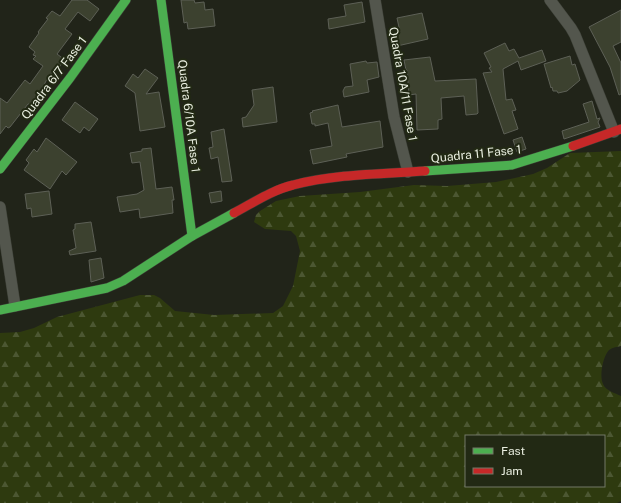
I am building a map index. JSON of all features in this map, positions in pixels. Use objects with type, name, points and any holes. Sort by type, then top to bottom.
[{"type":"street","name":"Quadra 6/7 Fase 1","points":[[0,169],[70,78],[126,0]]},
{"type":"street","name":"Quadra 6/10A Fase 1","points":[[161,0],[192,236]]},
{"type":"street","name":"Quadra 10A/11 Fase 1","points":[[375,0],[394,117],[408,172]]},
{"type":"street","points":[[550,0],[571,28],[617,130]]},
{"type":"street","name":"Quadra 11 Fase 1","points":[[0,310],[107,288],[123,281],[192,236],[265,196],[292,185],[330,178],[512,165],[531,160],[617,130]]},
{"type":"street","points":[[0,207],[15,306]]},
{"type":"green space","points":[[621,151],[621,346],[612,348],[607,353],[603,361],[601,376],[603,384],[606,388],[621,396],[621,501],[617,503],[0,503],[0,333],[20,332],[34,328],[57,317],[140,295],[154,295],[160,298],[175,311],[214,315],[273,313],[283,306],[293,286],[300,251],[296,236],[291,231],[265,229],[254,222],[256,215],[260,211],[276,201],[300,196],[360,192],[414,185],[447,186],[496,182],[533,174],[547,168],[570,153]]},
{"type":"building","points":[[72,0],[87,0],[99,9],[90,21],[78,12],[65,29],[72,34],[57,54],[65,60],[57,70],[55,68],[38,97],[28,104],[10,127],[8,128],[6,126],[0,134],[0,98],[7,103],[25,80],[30,84],[43,66],[33,59],[36,56],[33,55],[35,52],[29,47],[48,19],[46,18],[52,11],[60,16]]},
{"type":"building","points":[[181,0],[194,0],[195,3],[204,2],[205,10],[213,9],[215,26],[188,29],[187,22],[184,23]]},
{"type":"building","points":[[362,2],[365,22],[329,29],[328,19],[346,16],[344,5]]},
{"type":"building","points":[[621,10],[621,42],[613,46],[621,63],[621,94],[619,95],[610,67],[589,27]]},
{"type":"building","points":[[422,13],[428,39],[397,46],[394,33],[400,32],[397,18]]},
{"type":"building","points":[[505,43],[509,51],[514,49],[519,58],[542,50],[546,61],[521,70],[518,61],[503,69],[506,100],[512,99],[516,110],[512,111],[518,129],[504,134],[483,73],[492,72],[489,68],[491,67],[484,53]]},
{"type":"building","points":[[570,56],[572,65],[575,64],[580,80],[567,91],[558,93],[557,91],[553,91],[544,64]]},
{"type":"building","points":[[430,57],[435,81],[476,79],[478,113],[466,115],[464,96],[441,98],[442,119],[438,120],[438,129],[417,130],[416,94],[409,95],[407,70],[404,60]]},
{"type":"building","points":[[366,61],[367,63],[377,62],[379,77],[367,80],[369,92],[344,97],[343,91],[345,87],[353,86],[350,64]]},
{"type":"building","points":[[145,69],[158,78],[146,94],[159,92],[165,127],[140,131],[135,93],[125,86],[133,74],[138,78]]},
{"type":"building","points":[[273,87],[277,122],[243,127],[242,118],[246,117],[254,105],[252,90]]},
{"type":"building","points":[[592,101],[597,119],[600,118],[598,122],[600,127],[564,139],[562,131],[589,122],[583,104]]},
{"type":"building","points":[[75,102],[98,119],[89,131],[84,127],[80,133],[62,120]]},
{"type":"building","points":[[338,105],[342,127],[380,121],[383,147],[346,154],[347,157],[313,164],[310,150],[332,146],[328,123],[315,126],[315,124],[312,124],[310,113],[313,112],[312,111]]},
{"type":"building","points":[[224,129],[232,181],[222,182],[218,157],[211,159],[209,148],[213,147],[211,132]]},
{"type":"building","points":[[522,137],[526,149],[517,152],[513,140]]},
{"type":"building","points":[[46,138],[77,162],[66,175],[62,171],[50,189],[24,170],[29,163],[26,160],[34,149],[37,152]]},
{"type":"building","points":[[151,148],[156,189],[172,187],[174,200],[172,200],[173,213],[140,218],[139,209],[120,212],[117,197],[137,194],[144,190],[140,162],[132,163],[130,153]]},
{"type":"building","points":[[49,191],[52,214],[32,217],[31,208],[27,209],[25,194]]},
{"type":"building","points":[[221,191],[222,201],[211,203],[209,193]]},
{"type":"building","points":[[91,222],[96,251],[70,255],[69,251],[76,248],[73,230],[75,229],[75,224]]},
{"type":"building","points":[[101,258],[104,278],[91,282],[89,260]]},
{"type":"traffic: fast","points":[[0,169],[70,78],[126,0]]},
{"type":"traffic: fast","points":[[161,0],[192,236]]},
{"type":"traffic: fast","points":[[425,171],[512,165],[573,146]]},
{"type":"traffic: fast","points":[[0,310],[107,288],[123,281],[192,236],[234,213]]},
{"type":"traffic: jam","points":[[573,146],[621,129]]},
{"type":"traffic: jam","points":[[234,213],[285,187],[309,181],[358,175],[425,171]]}]
